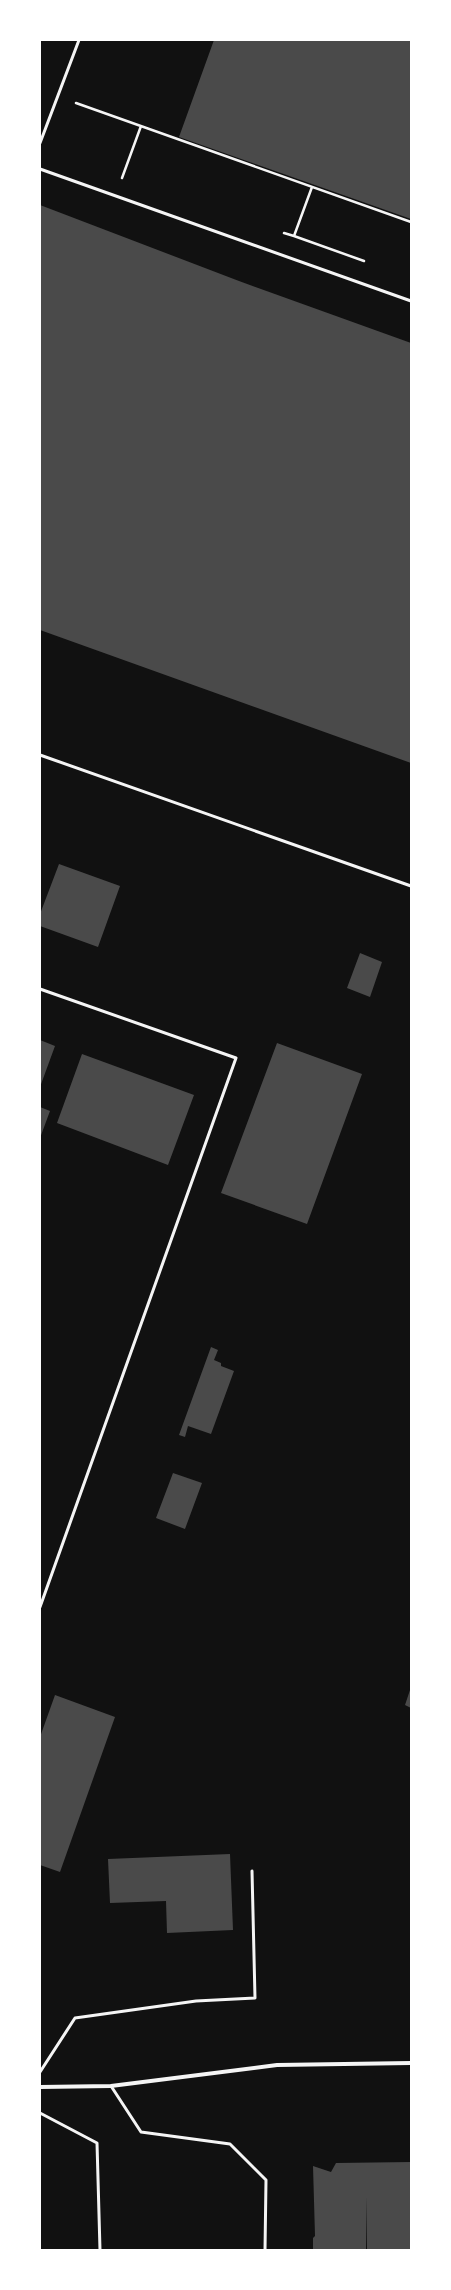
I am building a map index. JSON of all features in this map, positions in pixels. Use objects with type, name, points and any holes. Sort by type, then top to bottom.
[{"type":"street","points":[[40,2088],[111,2086],[277,2065],[411,2063]]},
{"type":"lane","points":[[40,143],[79,40]]},
{"type":"lane","points":[[40,168],[411,301]]},
{"type":"lane","points":[[40,755],[411,886]]},
{"type":"lane","points":[[40,989],[236,1058],[40,1607]]},
{"type":"lane","points":[[40,2072],[75,2018],[196,2001],[255,1998],[252,1871]]},
{"type":"lane","points":[[111,2086],[141,2132],[230,2144],[266,2180],[265,2250]]},
{"type":"lane","points":[[40,2113],[97,2143],[100,2250]]},
{"type":"path","points":[[58,96],[411,222]]},
{"type":"path","points":[[116,195],[140,126]]},
{"type":"path","points":[[294,236],[312,187]]},
{"type":"path","points":[[284,233],[364,261]]},
{"type":"building","points":[[214,40],[411,40],[411,219],[179,137]]},
{"type":"building","points":[[40,205],[239,281],[411,343],[411,763],[40,630]]},
{"type":"building","points":[[59,864],[120,886],[98,947],[40,926],[40,914]]},
{"type":"building","points":[[360,953],[382,962],[370,997],[347,988]]},
{"type":"building","points":[[40,1040],[55,1046],[40,1087]]},
{"type":"building","points":[[277,1043],[362,1074],[307,1224],[221,1193]]},
{"type":"building","points":[[82,1054],[194,1095],[168,1165],[57,1123]]},
{"type":"building","points":[[40,1107],[50,1111],[40,1138]]},
{"type":"building","points":[[211,1347],[218,1350],[214,1360],[221,1363],[221,1366],[234,1371],[211,1434],[188,1426],[185,1437],[179,1435]]},
{"type":"building","points":[[173,1473],[202,1483],[185,1529],[156,1518]]},
{"type":"building","points":[[411,1687],[411,1708],[405,1705]]},
{"type":"building","points":[[55,1695],[115,1717],[60,1872],[40,1865],[40,1737]]},
{"type":"building","points":[[230,1854],[233,1930],[167,1933],[166,1901],[110,1903],[108,1859]]},
{"type":"building","points":[[411,2162],[411,2250],[367,2250],[367,2197],[366,2250],[313,2250],[313,2238],[315,2236],[313,2166],[331,2172],[336,2163]]}]
